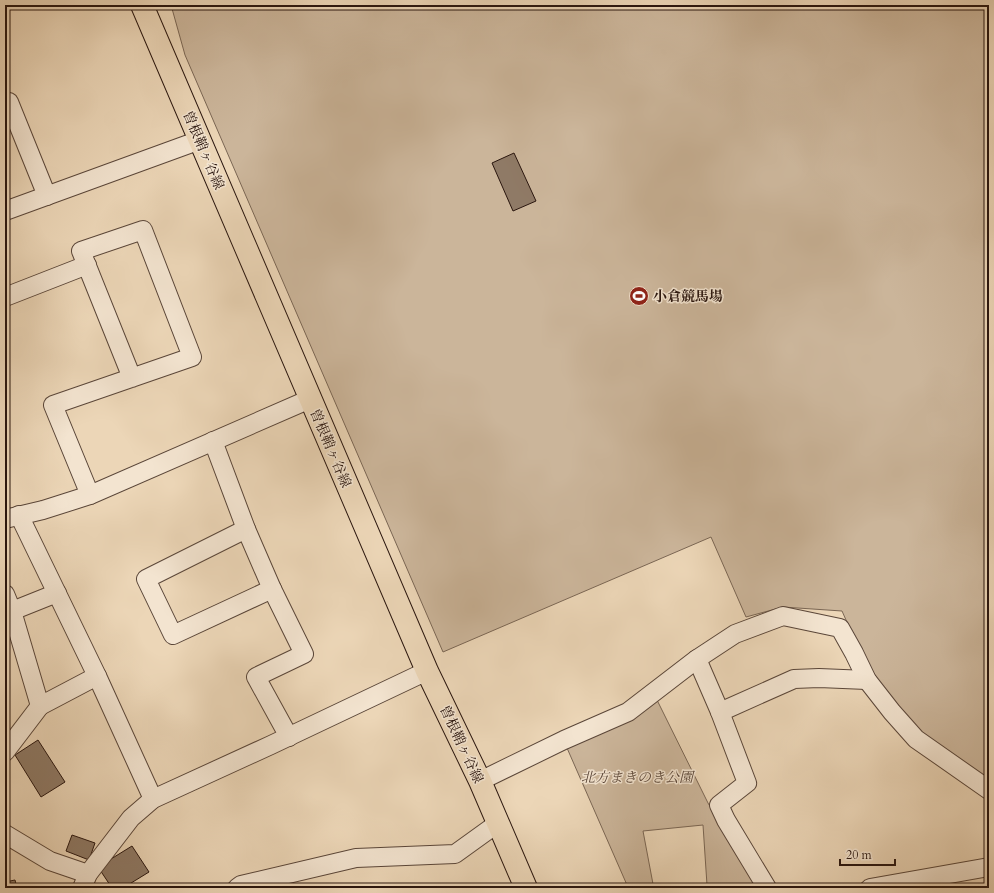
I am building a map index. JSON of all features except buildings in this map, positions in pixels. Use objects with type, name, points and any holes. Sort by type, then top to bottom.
[{"type":"main road","name":"曽根鞘ヶ谷線","points":[[142,5],[427,671],[480,781],[526,888]]},
{"type":"street","points":[[9,102],[47,196]]},
{"type":"street","points":[[5,211],[200,140]]},
{"type":"street","points":[[90,495],[53,405],[132,378],[192,357],[143,230],[81,251],[132,378]]},
{"type":"street","points":[[5,298],[87,265]]},
{"type":"street","points":[[153,799],[97,676],[56,593],[12,517],[43,510],[90,495],[310,399]]},
{"type":"street","points":[[213,441],[246,529],[272,589],[304,654],[256,677],[289,737]]},
{"type":"street","points":[[246,529],[146,579],[173,635],[272,589]]},
{"type":"street","points":[[11,620],[56,593]]},
{"type":"street","points":[[5,594],[11,620],[40,706]]},
{"type":"street","points":[[480,781],[564,740],[628,712],[697,659],[735,634],[783,616],[840,628],[867,680],[892,712],[916,739],[989,790]]},
{"type":"street","points":[[697,659],[720,712],[747,783],[719,805],[726,820],[767,888]]},
{"type":"street","points":[[5,834],[85,881],[131,818],[153,799],[289,737],[427,671]]},
{"type":"street","points":[[8,740],[40,706],[97,676]]},
{"type":"street","points":[[720,712],[794,679],[819,678],[867,680]]},
{"type":"street","points":[[237,888],[241,885],[356,858],[455,854],[498,823]]},
{"type":"street","points":[[870,888],[989,866]]},
{"type":"green space","name":"小倉競馬場","points":[[171,5],[989,5],[989,782],[924,736],[882,689],[854,638],[842,611],[783,607],[746,617],[711,537],[443,652],[185,55]]},
{"type":"green space","name":"北方まきのき公園","points":[[657,700],[708,803],[758,888],[716,888],[707,885],[703,825],[643,831],[653,884],[627,885],[567,748]]},
{"type":"place","name":"小倉競馬場","points":[[639,296]]}]
